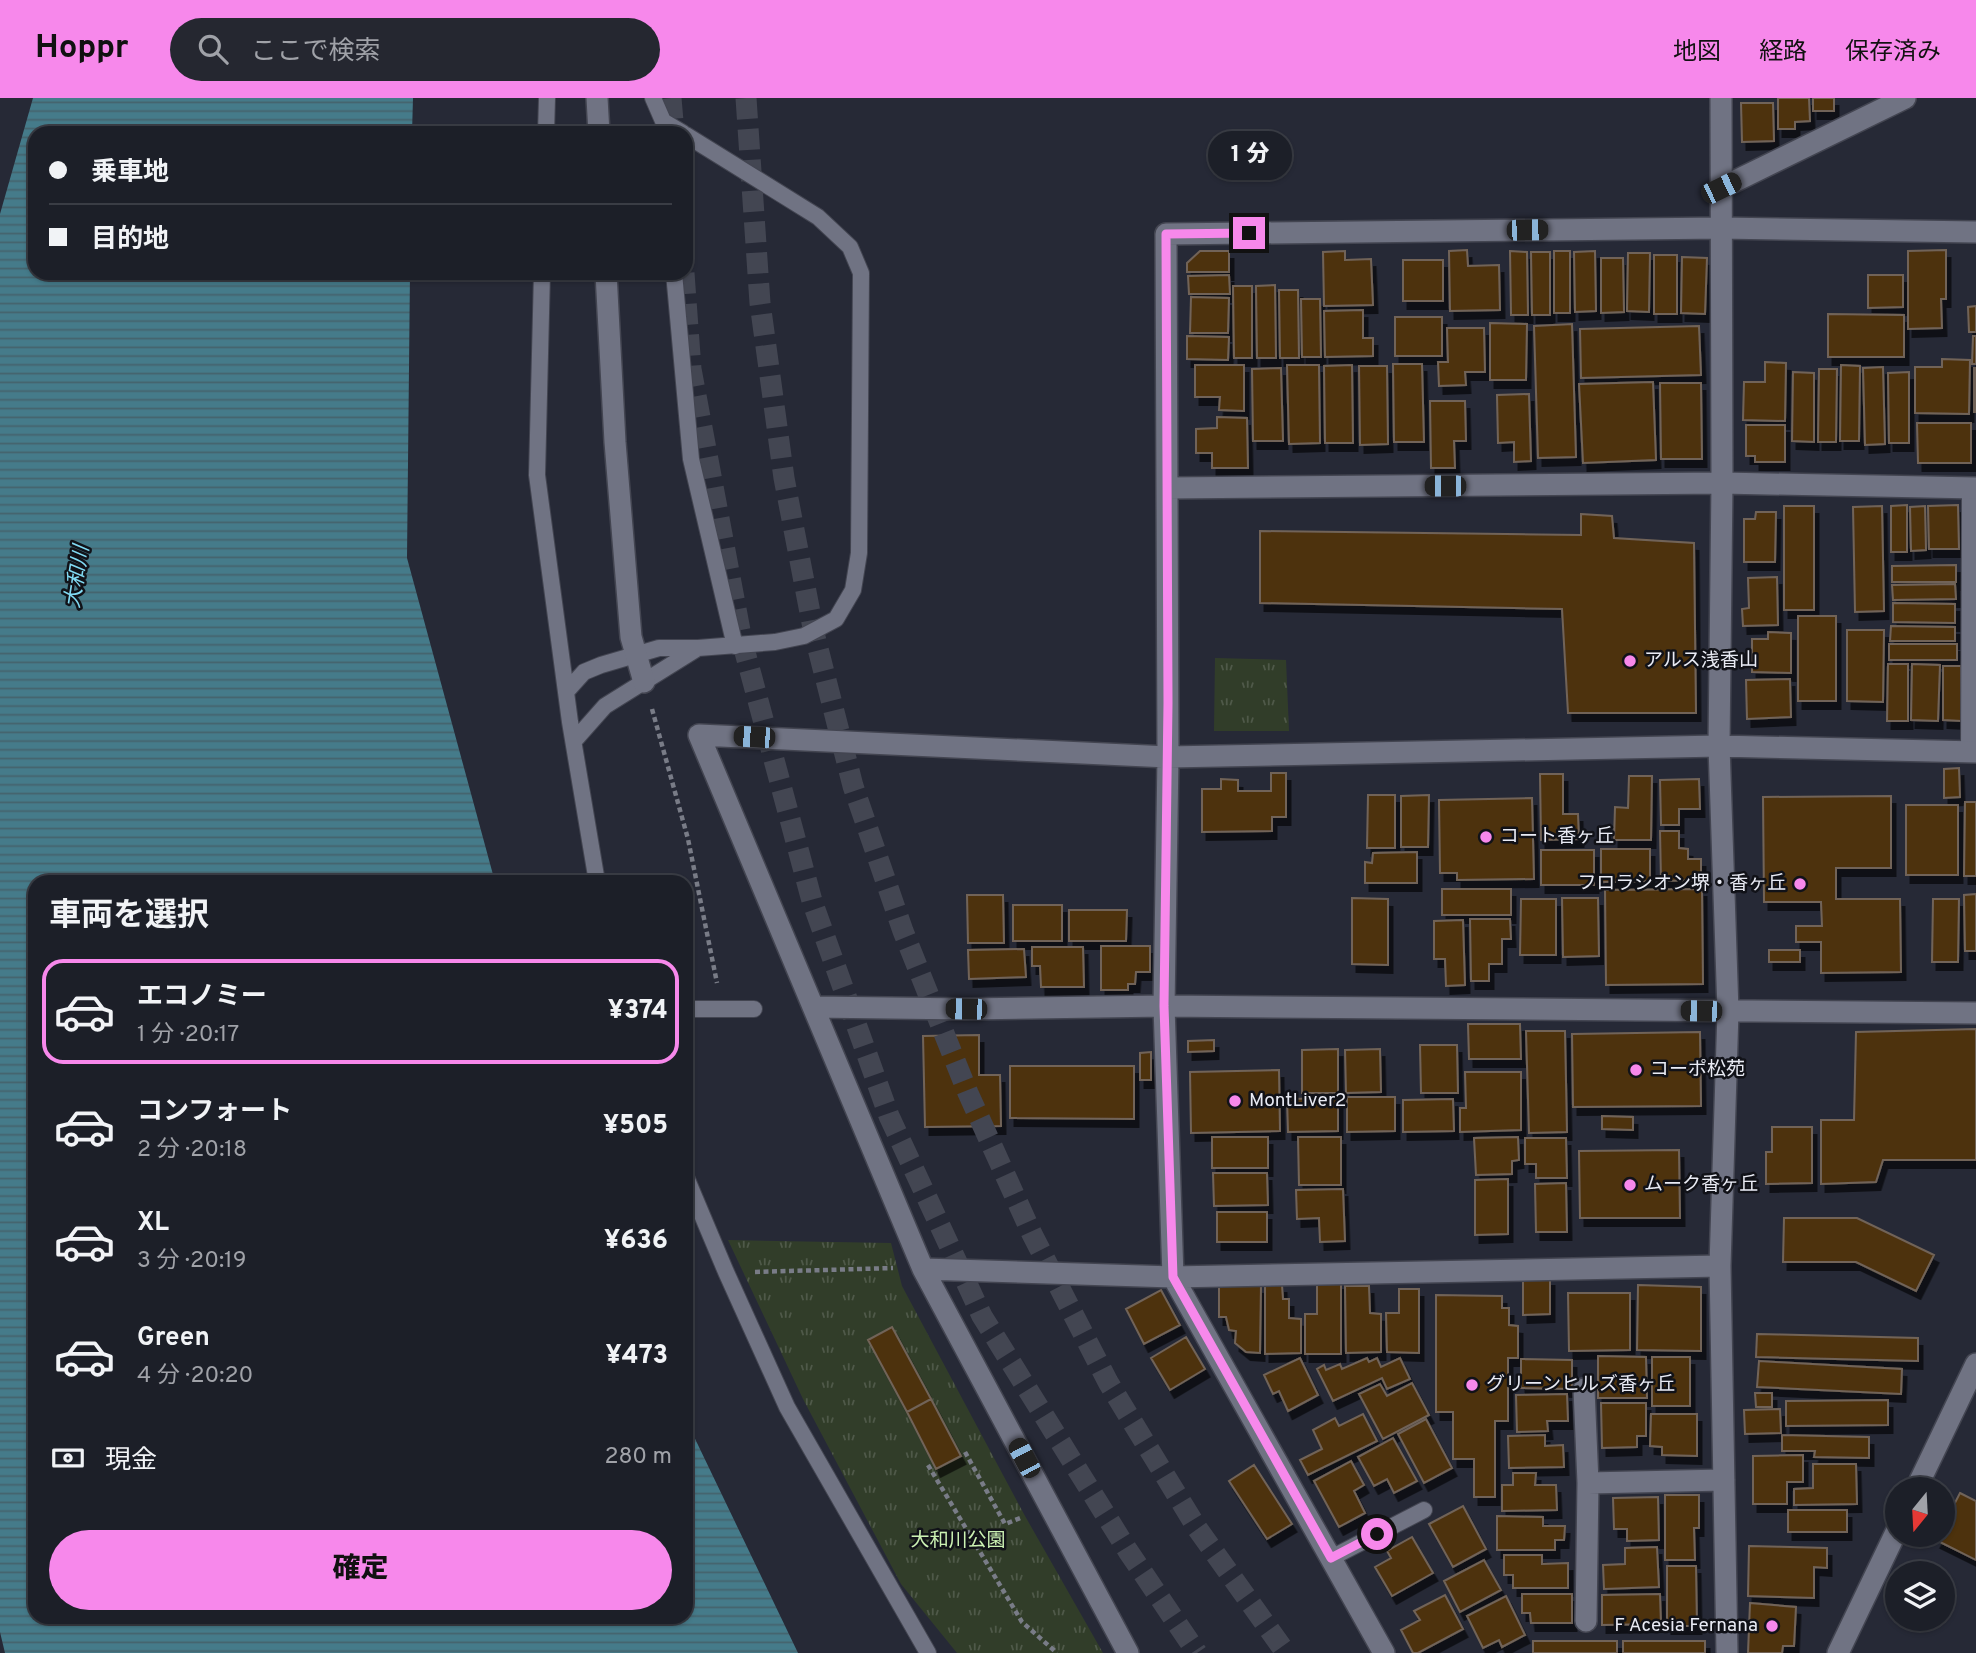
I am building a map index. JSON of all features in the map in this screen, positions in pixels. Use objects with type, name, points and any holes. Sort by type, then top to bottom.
[{"type":"street","points":[[597,98],[599,126]]},
{"type":"street","points":[[1721,98],[1722,483],[1719,746],[1728,1011],[1720,1266],[1727,1653]]},
{"type":"street","points":[[1721,188],[1905,98]]},
{"type":"street","points":[[1384,1653],[1173,1277],[1164,1006],[1168,757],[1166,234],[1721,228],[1976,232]]},
{"type":"street","points":[[606,280],[616,456],[631,637],[644,682]]},
{"type":"street","points":[[1168,488],[1722,483],[1973,488]]},
{"type":"street","points":[[1128,1653],[923,1269],[699,735],[1168,757],[1719,746],[1972,751]]},
{"type":"street","points":[[814,1007],[966,1009],[1164,1006],[1976,1013]]},
{"type":"street","points":[[923,1269],[1173,1277],[1720,1266]]},
{"type":"street","points":[[1922,1477],[1976,1364]]},
{"type":"street","points":[[1584,1389],[1588,1483],[1586,1621]]},
{"type":"street","points":[[1588,1483],[1724,1480]]},
{"type":"street","points":[[1838,1653],[1889,1547]]},
{"type":"lane","points":[[546,126],[547,98]]},
{"type":"lane","points":[[655,104],[658,126]]},
{"type":"lane","points":[[655,104],[663,121],[671,126]]},
{"type":"lane","points":[[566,692],[584,672],[659,648],[735,646],[804,636],[836,619],[853,590],[859,553],[861,273],[850,247],[818,217],[693,140]]},
{"type":"lane","points":[[542,280],[537,475],[566,692],[596,875]]},
{"type":"lane","points":[[675,280],[691,459],[735,646]]},
{"type":"lane","points":[[1972,751],[1973,488]]},
{"type":"lane","points":[[574,741],[605,706],[698,648]]},
{"type":"lane","points":[[693,1009],[754,1009]]},
{"type":"lane","points":[[693,1194],[787,1407],[928,1653]]},
{"type":"lane","points":[[1331,1558],[1424,1510]]},
{"type":"path","points":[[644,682],[688,839],[722,1008]]},
{"type":"path","points":[[726,1272],[923,1269]]},
{"type":"path","points":[[965,1452],[1005,1524],[1049,1505]]},
{"type":"path","points":[[928,1465],[1022,1622],[1057,1653]]},
{"type":"green space","points":[[1215,658],[1286,660],[1289,731],[1214,731]]},
{"type":"green space","name":"大和川公園","points":[[728,1240],[891,1243],[902,1286],[1025,1516],[1103,1653],[957,1653],[901,1584],[803,1399]]},
{"type":"water","name":"大和川","points":[[33,98],[413,98],[412,126],[28,126],[28,280],[410,280],[407,558],[493,875],[28,875],[28,1624],[693,1624],[693,1435],[798,1653],[5,1653],[0,1632],[0,214]]},
{"type":"building","points":[[1778,98],[1809,98],[1810,121],[1795,122],[1795,129],[1778,129]]},
{"type":"building","points":[[1813,98],[1834,98],[1834,111],[1813,111]]},
{"type":"building","points":[[1741,103],[1773,103],[1774,141],[1742,142]]},
{"type":"building","points":[[1467,250],[1468,266],[1499,265],[1500,310],[1450,311],[1449,251]]},
{"type":"building","points":[[1946,250],[1946,299],[1941,299],[1942,328],[1908,329],[1908,251]]},
{"type":"building","points":[[1200,251],[1229,251],[1229,272],[1187,272],[1187,263]]},
{"type":"building","points":[[1345,251],[1345,260],[1371,259],[1373,305],[1324,306],[1323,252]]},
{"type":"building","points":[[1510,251],[1527,252],[1528,315],[1511,315]]},
{"type":"building","points":[[1554,251],[1570,251],[1570,313],[1554,313]]},
{"type":"building","points":[[1595,251],[1596,311],[1575,312],[1574,252]]},
{"type":"building","points":[[1531,252],[1550,252],[1550,315],[1532,315]]},
{"type":"building","points":[[1628,253],[1650,253],[1649,312],[1627,311]]},
{"type":"building","points":[[1654,255],[1677,255],[1677,314],[1654,314]]},
{"type":"building","points":[[1682,257],[1707,258],[1705,314],[1681,313]]},
{"type":"building","points":[[1601,258],[1623,258],[1624,312],[1601,313]]},
{"type":"building","points":[[1403,260],[1443,260],[1443,301],[1403,301]]},
{"type":"building","points":[[1229,275],[1230,294],[1189,294],[1188,276]]},
{"type":"building","points":[[1868,275],[1903,275],[1903,307],[1868,308]]},
{"type":"building","points":[[1275,285],[1276,358],[1257,358],[1256,286]]},
{"type":"building","points":[[1233,286],[1252,286],[1252,358],[1234,358]]},
{"type":"building","points":[[1279,290],[1298,290],[1299,358],[1280,358]]},
{"type":"building","points":[[1191,297],[1229,298],[1228,333],[1190,333]]},
{"type":"building","points":[[1301,299],[1320,299],[1321,357],[1302,357]]},
{"type":"building","points":[[1976,306],[1976,332],[1969,332],[1968,307]]},
{"type":"building","points":[[1363,310],[1363,338],[1373,338],[1373,356],[1325,357],[1324,311]]},
{"type":"building","points":[[1828,314],[1904,315],[1904,357],[1828,357]]},
{"type":"building","points":[[1395,317],[1442,317],[1442,356],[1395,356]]},
{"type":"building","points":[[1490,323],[1527,324],[1526,380],[1490,380]]},
{"type":"building","points":[[1572,324],[1576,457],[1538,458],[1534,326]]},
{"type":"building","points":[[1699,326],[1701,375],[1581,378],[1580,329]]},
{"type":"building","points":[[1447,328],[1484,328],[1485,372],[1465,372],[1466,385],[1439,386],[1438,362],[1448,362]]},
{"type":"building","points":[[1187,336],[1229,337],[1228,360],[1187,359]]},
{"type":"building","points":[[1973,336],[1976,336],[1976,364],[1972,364]]},
{"type":"building","points":[[1942,359],[1970,360],[1969,414],[1915,413],[1915,367],[1942,367]]},
{"type":"building","points":[[1765,362],[1786,363],[1785,421],[1743,420],[1744,382],[1765,382]]},
{"type":"building","points":[[1393,364],[1422,364],[1424,442],[1394,442]]},
{"type":"building","points":[[1195,365],[1244,365],[1244,411],[1219,410],[1220,397],[1195,397]]},
{"type":"building","points":[[1287,365],[1319,365],[1320,443],[1289,444]]},
{"type":"building","points":[[1352,365],[1353,443],[1325,443],[1324,366]]},
{"type":"building","points":[[1841,365],[1860,366],[1859,441],[1840,441]]},
{"type":"building","points":[[1359,366],[1387,366],[1388,444],[1360,445]]},
{"type":"building","points":[[1883,367],[1885,444],[1865,445],[1863,368]]},
{"type":"building","points":[[1281,368],[1283,441],[1253,441],[1252,369]]},
{"type":"building","points":[[1976,368],[1976,412],[1974,412]]},
{"type":"building","points":[[1819,369],[1837,369],[1836,442],[1818,442]]},
{"type":"building","points":[[1793,372],[1814,373],[1814,442],[1792,441]]},
{"type":"building","points":[[1909,372],[1909,443],[1889,443],[1888,373]]},
{"type":"building","points":[[1653,382],[1656,460],[1583,463],[1579,384]]},
{"type":"building","points":[[1660,383],[1701,383],[1702,459],[1661,459]]},
{"type":"building","points":[[1529,394],[1531,461],[1514,462],[1514,442],[1498,443],[1497,395]]},
{"type":"building","points":[[1430,401],[1465,401],[1466,441],[1454,441],[1455,468],[1431,468]]},
{"type":"building","points":[[1217,417],[1247,418],[1248,468],[1212,468],[1212,453],[1196,453],[1196,429],[1217,428]]},
{"type":"building","points":[[1917,423],[1971,423],[1971,463],[1918,463]]},
{"type":"building","points":[[1746,425],[1785,425],[1785,462],[1755,462],[1755,456],[1746,456]]},
{"type":"building","points":[[1907,505],[1907,552],[1891,552],[1891,506]]},
{"type":"building","points":[[1958,505],[1959,549],[1929,549],[1928,506]]},
{"type":"building","points":[[1784,506],[1814,506],[1814,610],[1784,610]]},
{"type":"building","points":[[1882,506],[1884,611],[1855,612],[1853,507]]},
{"type":"building","points":[[1925,506],[1926,550],[1911,551],[1910,507]]},
{"type":"building","points":[[1756,512],[1776,512],[1775,562],[1744,562],[1744,519],[1755,519]]},
{"type":"building","name":"アルス浅香山","points":[[1581,514],[1612,516],[1614,538],[1694,543],[1696,713],[1568,713],[1562,609],[1260,603],[1260,531],[1581,535]]},
{"type":"building","points":[[1956,565],[1956,582],[1892,582],[1892,566]]},
{"type":"building","points":[[1777,577],[1778,625],[1743,626],[1742,609],[1749,608],[1748,578]]},
{"type":"building","points":[[1955,584],[1956,599],[1893,600],[1892,585]]},
{"type":"building","points":[[1893,603],[1955,604],[1955,623],[1893,622]]},
{"type":"building","points":[[1798,616],[1836,616],[1836,701],[1798,701]]},
{"type":"building","points":[[1891,626],[1955,627],[1955,641],[1890,641]]},
{"type":"building","points":[[1847,630],[1884,630],[1883,702],[1847,701]]},
{"type":"building","points":[[1768,632],[1791,633],[1791,673],[1752,672],[1752,639],[1768,639]]},
{"type":"building","points":[[1889,644],[1957,644],[1957,660],[1889,660]]},
{"type":"building","points":[[1888,664],[1908,664],[1908,721],[1887,721]]},
{"type":"building","points":[[1912,664],[1940,665],[1938,721],[1911,720]]},
{"type":"building","points":[[1943,666],[1961,666],[1961,721],[1943,720]]},
{"type":"building","points":[[1790,679],[1791,717],[1747,719],[1746,680]]},
{"type":"building","points":[[1959,768],[1960,797],[1944,798],[1944,769]]},
{"type":"building","points":[[1271,773],[1286,773],[1286,817],[1272,817],[1272,831],[1202,832],[1202,789],[1221,789],[1221,779],[1238,780],[1238,791],[1271,791]]},
{"type":"building","points":[[1540,774],[1563,774],[1563,814],[1578,814],[1579,839],[1541,840]]},
{"type":"building","points":[[1629,776],[1652,776],[1651,840],[1614,840],[1615,807],[1628,808]]},
{"type":"building","points":[[1699,779],[1700,809],[1679,809],[1679,825],[1661,825],[1660,780]]},
{"type":"building","points":[[1368,795],[1395,795],[1395,848],[1367,848]]},
{"type":"building","points":[[1429,795],[1428,847],[1401,847],[1401,796]]},
{"type":"building","name":"フロラシオン堺・香ヶ丘","points":[[1891,796],[1891,868],[1836,868],[1836,899],[1900,899],[1901,972],[1821,973],[1821,942],[1796,942],[1796,926],[1822,926],[1821,902],[1764,902],[1763,797]]},
{"type":"building","name":"コート香ヶ丘","points":[[1532,798],[1534,879],[1457,880],[1457,873],[1440,873],[1439,800]]},
{"type":"building","points":[[1965,802],[1976,802],[1976,876],[1964,876]]},
{"type":"building","points":[[1906,805],[1958,805],[1958,875],[1906,875]]},
{"type":"building","points":[[1660,831],[1679,831],[1679,848],[1688,849],[1688,859],[1701,859],[1701,880],[1661,881]]},
{"type":"building","points":[[1601,849],[1650,849],[1650,881],[1601,882]]},
{"type":"building","points":[[1541,850],[1594,850],[1594,885],[1541,885]]},
{"type":"building","points":[[1417,852],[1417,883],[1365,883],[1365,862],[1372,863],[1373,853]]},
{"type":"building","points":[[1442,889],[1511,889],[1511,915],[1442,915]]},
{"type":"building","points":[[1702,889],[1703,984],[1606,985],[1605,890]]},
{"type":"building","points":[[1976,894],[1976,951],[1965,951],[1964,895]]},
{"type":"building","points":[[967,895],[1003,895],[1004,943],[968,943]]},
{"type":"building","points":[[1352,898],[1388,899],[1388,965],[1352,964]]},
{"type":"building","points":[[1562,898],[1598,898],[1599,956],[1563,957]]},
{"type":"building","points":[[1521,899],[1556,899],[1556,955],[1520,955]]},
{"type":"building","points":[[1933,899],[1959,899],[1958,962],[1932,962]]},
{"type":"building","points":[[1013,905],[1062,905],[1062,941],[1013,941]]},
{"type":"building","points":[[1069,910],[1127,910],[1126,941],[1069,941]]},
{"type":"building","points":[[1470,919],[1510,919],[1511,939],[1502,939],[1502,964],[1489,964],[1489,981],[1471,981]]},
{"type":"building","points":[[1463,920],[1465,985],[1446,986],[1445,959],[1434,959],[1434,921]]},
{"type":"building","points":[[1101,946],[1150,946],[1150,972],[1136,972],[1135,984],[1128,984],[1128,990],[1101,990]]},
{"type":"building","points":[[1032,947],[1083,947],[1084,987],[1041,987],[1040,966],[1032,966]]},
{"type":"building","points":[[1024,949],[1026,977],[969,979],[968,950]]},
{"type":"building","points":[[1769,950],[1800,950],[1800,962],[1769,962]]},
{"type":"building","points":[[1468,1024],[1520,1024],[1521,1059],[1469,1059]]},
{"type":"building","points":[[1976,1029],[1976,1160],[1883,1160],[1876,1182],[1821,1184],[1821,1120],[1854,1120],[1856,1032]]},
{"type":"building","points":[[1526,1031],[1565,1031],[1567,1132],[1529,1133]]},
{"type":"building","name":"コーポ松苑","points":[[1700,1032],[1701,1106],[1573,1107],[1572,1034]]},
{"type":"building","points":[[979,1035],[979,1075],[1000,1075],[1001,1126],[925,1127],[923,1036]]},
{"type":"building","points":[[1214,1040],[1214,1051],[1188,1052],[1188,1041]]},
{"type":"building","points":[[1420,1045],[1457,1045],[1458,1093],[1421,1093]]},
{"type":"building","points":[[1338,1049],[1338,1093],[1302,1093],[1302,1050]]},
{"type":"building","points":[[1380,1049],[1381,1092],[1346,1093],[1345,1050]]},
{"type":"building","points":[[1151,1052],[1151,1080],[1140,1080],[1140,1053]]},
{"type":"building","points":[[1010,1066],[1134,1066],[1134,1119],[1010,1118]]},
{"type":"building","name":"MontLiver2","points":[[1279,1070],[1280,1131],[1191,1133],[1190,1072]]},
{"type":"building","points":[[1465,1072],[1521,1072],[1521,1130],[1460,1132],[1460,1108],[1466,1108]]},
{"type":"building","points":[[1347,1097],[1395,1097],[1395,1131],[1347,1132]]},
{"type":"building","points":[[1338,1098],[1338,1131],[1288,1132],[1287,1099]]},
{"type":"building","points":[[1453,1099],[1454,1131],[1403,1132],[1403,1100]]},
{"type":"building","points":[[1602,1116],[1633,1117],[1633,1130],[1602,1129]]},
{"type":"building","points":[[1772,1127],[1812,1127],[1812,1183],[1766,1184],[1766,1152],[1772,1152]]},
{"type":"building","points":[[1212,1137],[1268,1137],[1268,1168],[1212,1168]]},
{"type":"building","points":[[1298,1137],[1341,1137],[1341,1185],[1299,1185]]},
{"type":"building","points":[[1518,1137],[1519,1160],[1512,1161],[1512,1174],[1476,1175],[1474,1138]]},
{"type":"building","points":[[1525,1138],[1566,1138],[1567,1178],[1536,1178],[1536,1164],[1525,1164]]},
{"type":"building","name":"ムーク香ヶ丘","points":[[1679,1150],[1680,1218],[1580,1218],[1579,1151]]},
{"type":"building","points":[[1213,1173],[1267,1173],[1268,1205],[1214,1206]]},
{"type":"building","points":[[1508,1179],[1508,1234],[1475,1235],[1475,1180]]},
{"type":"building","points":[[1566,1183],[1567,1232],[1536,1232],[1535,1184]]},
{"type":"building","points":[[1343,1189],[1345,1241],[1320,1242],[1319,1218],[1297,1219],[1296,1190]]},
{"type":"building","points":[[1217,1212],[1267,1212],[1267,1242],[1217,1242]]},
{"type":"building","points":[[1784,1218],[1857,1218],[1934,1255],[1916,1291],[1856,1262],[1783,1262]]},
{"type":"building","points":[[1523,1278],[1550,1278],[1550,1314],[1523,1315]]},
{"type":"building","points":[[1317,1282],[1341,1282],[1341,1354],[1305,1354],[1305,1314],[1317,1314]]},
{"type":"building","points":[[1219,1285],[1261,1286],[1260,1353],[1246,1352],[1235,1343],[1236,1331],[1229,1330],[1226,1317],[1219,1317]]},
{"type":"building","points":[[1265,1285],[1282,1285],[1283,1299],[1289,1299],[1289,1318],[1301,1319],[1301,1353],[1265,1354]]},
{"type":"building","points":[[1638,1285],[1701,1287],[1701,1351],[1637,1350]]},
{"type":"building","points":[[1345,1286],[1369,1286],[1370,1313],[1381,1314],[1381,1352],[1346,1353]]},
{"type":"building","points":[[1399,1289],[1419,1289],[1419,1353],[1387,1352],[1386,1313],[1399,1313]]},
{"type":"building","points":[[1161,1290],[1180,1325],[1144,1344],[1126,1309]]},
{"type":"building","points":[[1568,1293],[1630,1293],[1630,1350],[1569,1351]]},
{"type":"building","name":"グリーンヒルズ香ヶ丘","points":[[1436,1295],[1502,1296],[1502,1308],[1509,1308],[1509,1325],[1518,1326],[1518,1358],[1508,1358],[1508,1421],[1495,1421],[1495,1497],[1474,1497],[1474,1459],[1453,1459],[1453,1412],[1436,1412]]},
{"type":"building","points":[[892,1327],[931,1399],[907,1412],[868,1340]]},
{"type":"building","points":[[1757,1334],[1918,1338],[1918,1361],[1756,1357]]},
{"type":"building","points":[[1186,1337],[1205,1369],[1170,1390],[1151,1358]]},
{"type":"building","points":[[1598,1356],[1646,1357],[1647,1398],[1598,1398]]},
{"type":"building","points":[[1652,1357],[1690,1357],[1690,1406],[1652,1406]]},
{"type":"building","points":[[1300,1358],[1318,1395],[1288,1411],[1279,1391],[1273,1394],[1264,1375]]},
{"type":"building","points":[[1367,1358],[1369,1362],[1377,1358],[1381,1367],[1400,1358],[1410,1379],[1387,1389],[1382,1378],[1333,1401],[1317,1369],[1324,1365],[1326,1370],[1340,1364],[1342,1369]]},
{"type":"building","points":[[1521,1359],[1572,1360],[1572,1389],[1521,1388]]},
{"type":"building","points":[[1759,1361],[1902,1369],[1901,1394],[1757,1387]]},
{"type":"building","points":[[1412,1383],[1429,1415],[1383,1439],[1359,1394],[1380,1384],[1387,1396]]},
{"type":"building","points":[[1755,1393],[1772,1393],[1772,1407],[1756,1407]]},
{"type":"building","points":[[1567,1394],[1568,1421],[1547,1421],[1548,1431],[1517,1432],[1516,1395]]},
{"type":"building","points":[[931,1399],[961,1456],[936,1469],[907,1412]]},
{"type":"building","points":[[1888,1400],[1888,1425],[1786,1426],[1786,1401]]},
{"type":"building","points":[[1601,1403],[1646,1403],[1646,1436],[1637,1436],[1637,1447],[1602,1448]]},
{"type":"building","points":[[1780,1409],[1781,1433],[1745,1434],[1744,1410]]},
{"type":"building","points":[[1363,1414],[1377,1441],[1308,1475],[1300,1460],[1322,1449],[1313,1430],[1335,1418],[1339,1426]]},
{"type":"building","points":[[1651,1414],[1697,1414],[1697,1456],[1662,1455],[1662,1447],[1650,1446]]},
{"type":"building","points":[[1426,1419],[1452,1468],[1424,1483],[1398,1434]]},
{"type":"building","points":[[1545,1435],[1545,1446],[1563,1445],[1564,1467],[1509,1468],[1508,1436]]},
{"type":"building","points":[[1782,1435],[1869,1437],[1869,1458],[1814,1457],[1815,1451],[1782,1451]]},
{"type":"building","points":[[1393,1438],[1417,1481],[1394,1493],[1387,1479],[1374,1486],[1358,1457]]},
{"type":"building","points":[[1803,1455],[1803,1482],[1787,1482],[1787,1504],[1753,1504],[1753,1456]]},
{"type":"building","points":[[1351,1461],[1364,1485],[1354,1491],[1365,1513],[1339,1527],[1314,1481]]},
{"type":"building","points":[[1813,1464],[1856,1464],[1857,1504],[1794,1505],[1794,1489],[1813,1488]]},
{"type":"building","points":[[1254,1465],[1292,1524],[1267,1539],[1229,1481]]},
{"type":"building","points":[[1513,1473],[1536,1473],[1535,1485],[1556,1485],[1557,1510],[1502,1511],[1502,1485],[1513,1485]]},
{"type":"building","points":[[1960,1493],[1976,1501],[1976,1560],[1950,1547],[1955,1547],[1955,1503]]},
{"type":"building","points":[[1665,1495],[1699,1495],[1699,1528],[1694,1528],[1695,1560],[1665,1560]]},
{"type":"building","points":[[1658,1497],[1659,1540],[1627,1541],[1627,1529],[1614,1529],[1613,1498]]},
{"type":"building","points":[[1463,1506],[1486,1549],[1453,1567],[1429,1524]]},
{"type":"building","points":[[1788,1510],[1847,1510],[1847,1532],[1788,1532]]},
{"type":"building","points":[[1497,1516],[1543,1517],[1543,1526],[1565,1526],[1564,1540],[1555,1540],[1555,1550],[1497,1550]]},
{"type":"building","points":[[1412,1537],[1433,1573],[1392,1596],[1375,1567],[1391,1558],[1387,1551]]},
{"type":"building","points":[[1749,1546],[1827,1548],[1827,1568],[1814,1567],[1814,1598],[1748,1596]]},
{"type":"building","points":[[1657,1547],[1659,1587],[1604,1589],[1603,1565],[1625,1564],[1625,1548]]},
{"type":"building","points":[[1504,1555],[1542,1555],[1542,1564],[1568,1563],[1568,1588],[1513,1588],[1513,1575],[1504,1575]]},
{"type":"building","points":[[1484,1560],[1501,1590],[1460,1612],[1444,1581]]},
{"type":"building","points":[[1667,1566],[1696,1566],[1697,1626],[1667,1626]]},
{"type":"building","points":[[1522,1594],[1572,1594],[1572,1623],[1531,1623],[1530,1613],[1522,1613]]},
{"type":"building","points":[[1660,1594],[1661,1624],[1602,1625],[1602,1595]]},
{"type":"building","points":[[1445,1595],[1463,1629],[1418,1653],[1413,1653],[1401,1630],[1420,1620],[1414,1611]]},
{"type":"building","points":[[1506,1596],[1525,1635],[1502,1647],[1499,1640],[1483,1648],[1467,1616]]},
{"type":"building","name":"F Acesia Fernana","points":[[1750,1603],[1796,1607],[1794,1646],[1783,1646],[1782,1653],[1748,1653]]},
{"type":"building","points":[[1533,1641],[1617,1641],[1617,1653],[1533,1653]]},
{"type":"building","points":[[1623,1641],[1705,1641],[1705,1653],[1623,1653]]},
{"type":"tunnel","points":[[671,98],[673,126]]},
{"type":"tunnel","points":[[746,98],[760,303],[784,478],[814,633],[853,786],[903,931],[968,1093],[1032,1234],[1108,1382],[1197,1528],[1286,1653]]},
{"type":"tunnel","points":[[685,280],[691,369],[742,641],[812,901],[889,1116],[982,1316],[1128,1551],[1197,1653]]},
{"type":"place","name":"アルス浅香山","points":[[1630,661]]},
{"type":"place","name":"コート香ヶ丘","points":[[1486,837]]},
{"type":"place","name":"フロラシオン堺・香ヶ丘","points":[[1800,884]]},
{"type":"place","name":"コーポ松苑","points":[[1636,1070]]},
{"type":"place","name":"MontLiver2","points":[[1235,1101]]},
{"type":"place","name":"ムーク香ヶ丘","points":[[1630,1185]]},
{"type":"place","name":"グリーンヒルズ香ヶ丘","points":[[1472,1385]]},
{"type":"place","name":"F Acesia Fernana","points":[[1772,1626]]},
{"type":"route","points":[[1249,233],[1166,234],[1168,703],[1164,1006],[1173,1277],[1331,1558],[1377,1534]]}]
